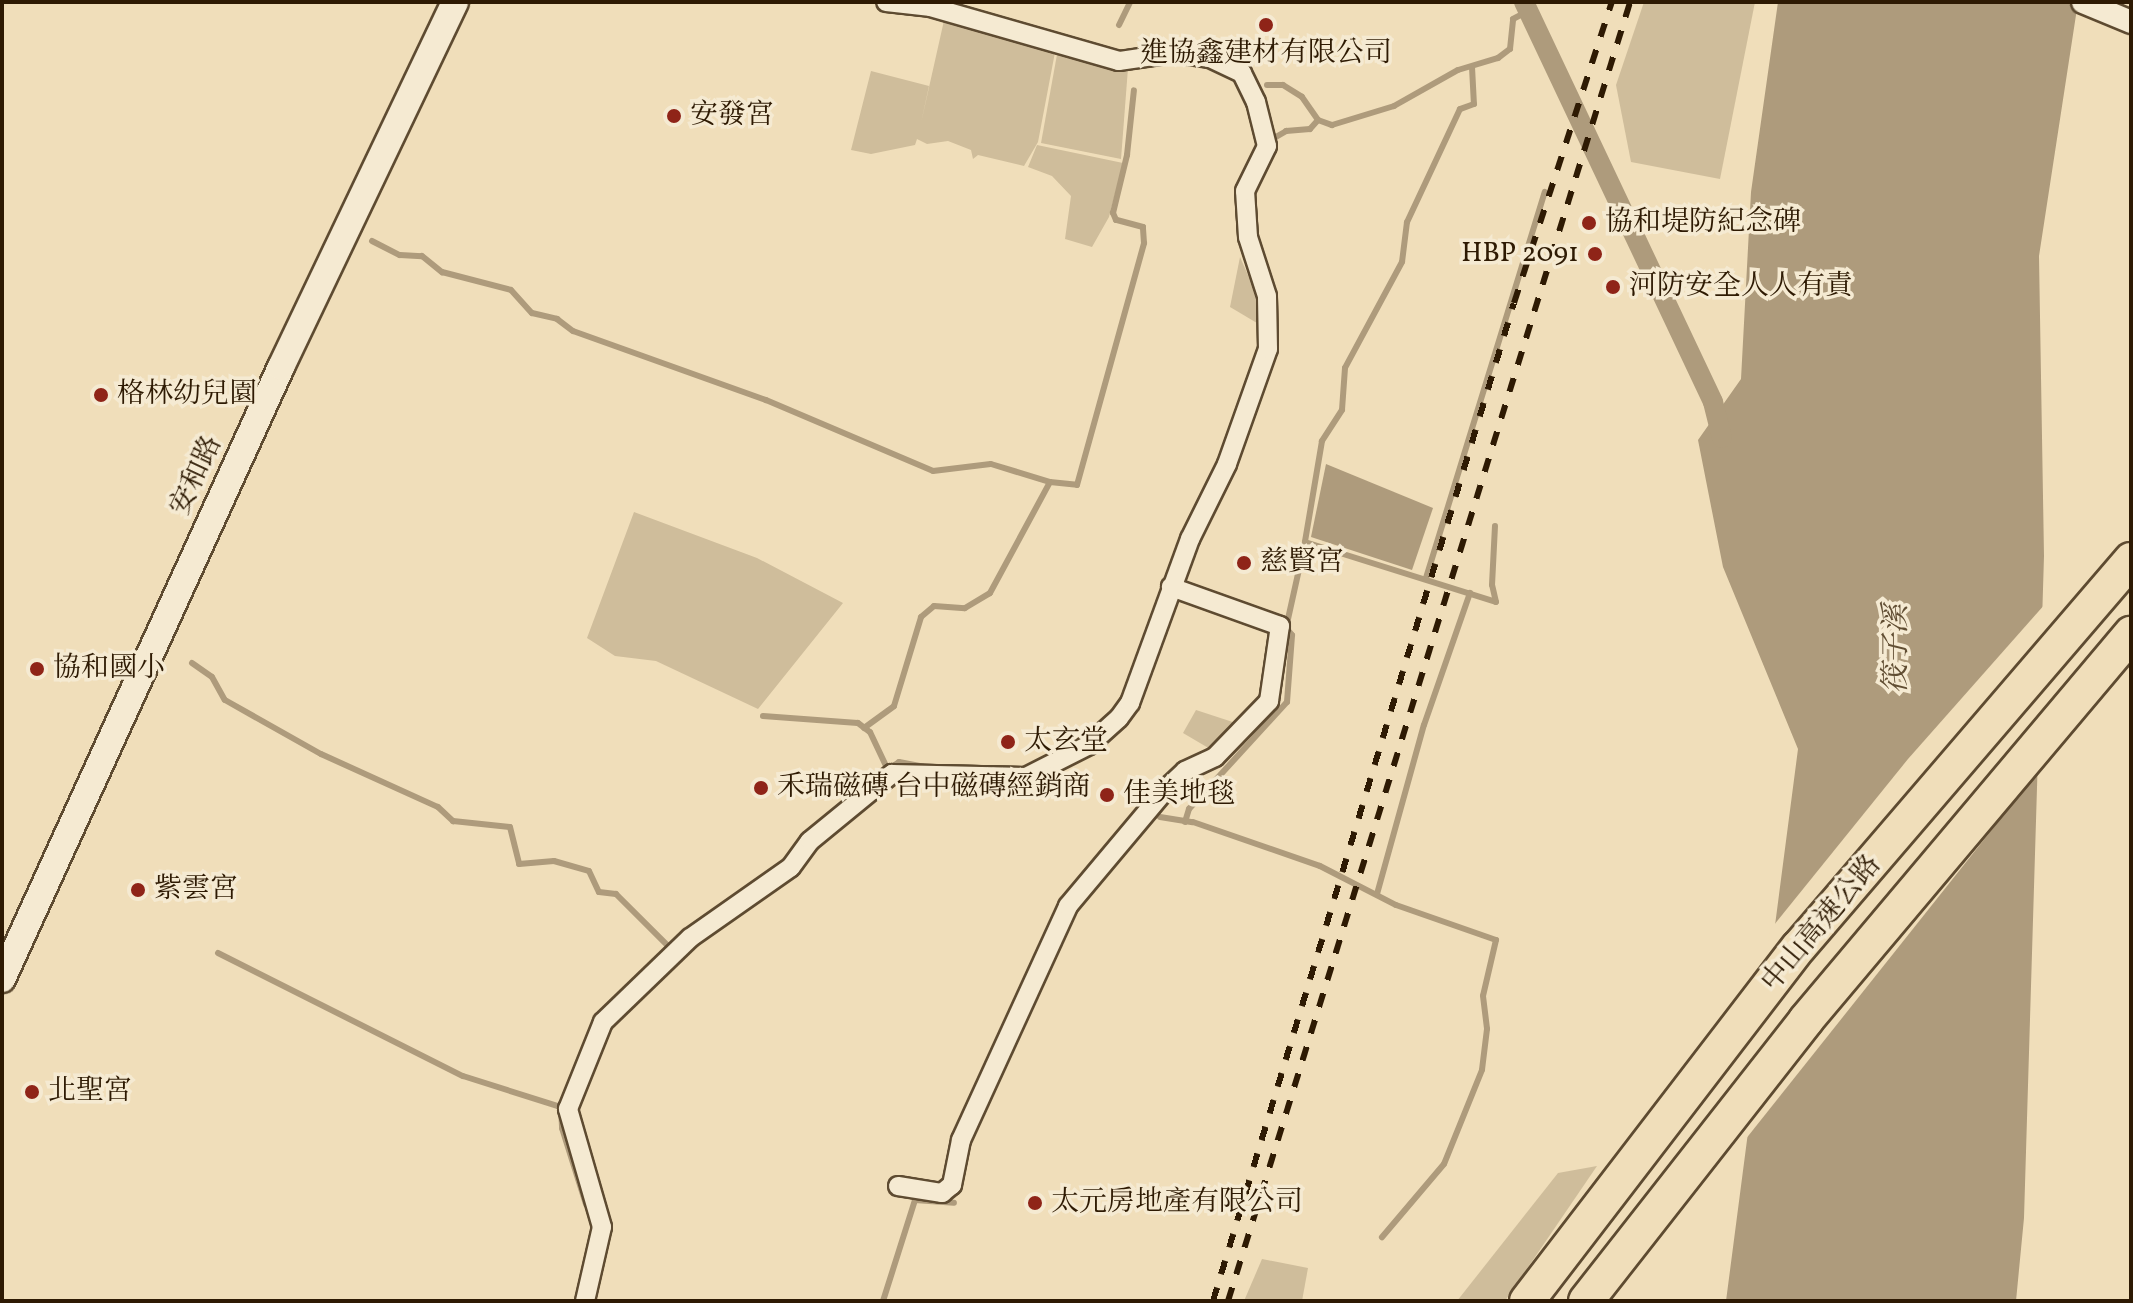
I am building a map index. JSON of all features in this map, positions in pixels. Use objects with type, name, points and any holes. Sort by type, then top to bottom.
[{"type":"highway","name":"中山高速公路","points":[[1527,1301],[1799,947],[2131,560]]},
{"type":"highway","name":"中山高速公路","points":[[1586,1301],[1656,1219],[1806,1020],[2131,634]]},
{"type":"main road","name":"安和路","points":[[2,979],[281,367],[455,2]]},
{"type":"street","points":[[585,1301],[602,1227],[568,1109],[603,1022],[690,938],[746,904],[791,867],[843,812],[892,774],[1026,777],[1089,745],[1130,703],[1171,587],[1227,464],[1268,349],[1267,296],[1248,237],[1245,191],[1267,146],[1248,80],[1210,58],[1174,53],[1119,61],[931,7],[886,2]]},
{"type":"street","points":[[2083,2],[2131,22]]},
{"type":"street","points":[[898,1186],[942,1193],[952,1185],[961,1140],[1068,906],[1168,787],[1185,771],[1215,757],[1269,701],[1280,626],[1171,587]]},
{"type":"shaded area","points":[[1644,2],[1755,2],[1720,179],[1631,162],[1616,85]]},
{"type":"shaded area","points":[[945,16],[1056,47],[1038,142],[1024,166],[978,155],[973,159],[971,150],[948,141],[927,144],[917,139],[915,145],[871,154],[851,150],[871,71],[929,86],[921,123]]},
{"type":"shaded area","points":[[1058,49],[1128,68],[1121,159],[1041,143]]},
{"type":"shaded area","points":[[1037,145],[1123,163],[1109,217],[1092,247],[1065,239],[1071,196],[1052,176],[1028,167]]},
{"type":"shaded area","points":[[1240,257],[1255,291],[1262,326],[1230,307]]},
{"type":"shaded area","points":[[634,512],[757,558],[843,603],[758,709],[656,661],[615,656],[587,638]]},
{"type":"shaded area","points":[[1196,710],[1251,728],[1222,756],[1183,733]]},
{"type":"shaded area","points":[[1597,1166],[1505,1301],[1457,1301],[1558,1173]]},
{"type":"shaded area","points":[[1262,1259],[1308,1268],[1302,1301],[1244,1301]]},
{"type":"water","name":"筏子溪","points":[[1778,2],[2078,2],[2039,256],[2044,556],[2024,1218],[2016,1301],[1726,1301],[1798,749],[1723,567],[1698,440],[1741,379],[1751,192]]},
{"type":"water","points":[[1326,464],[1433,508],[1412,570],[1311,537]]},
{"type":"pier","points":[[2046,603],[2041,768],[1741,1145],[1770,930],[1908,759]]},
{"type":"waterway","points":[[1119,25],[1130,2]]},
{"type":"waterway","points":[[1524,2],[1713,402],[1722,438]]},
{"type":"waterway","points":[[1267,85],[1283,85],[1302,97],[1318,120],[1332,125],[1394,106],[1458,70],[1498,58],[1510,49],[1513,19],[1528,11]]},
{"type":"waterway","points":[[1472,67],[1474,104],[1460,109],[1407,222],[1402,262],[1345,368],[1342,410],[1322,441],[1305,542],[1496,602],[1492,585],[1495,526]]},
{"type":"waterway","points":[[864,728],[894,706],[921,617],[934,606],[965,608],[990,593],[1050,482],[1077,485],[1144,243],[1143,227],[1116,220],[1113,213],[1127,155],[1134,90]]},
{"type":"waterway","points":[[1269,141],[1286,131],[1310,129],[1318,120]]},
{"type":"waterway","points":[[1426,578],[1545,192]]},
{"type":"waterway","points":[[372,241],[400,255],[422,256],[442,272],[511,290],[532,313],[557,319],[573,331],[766,400],[933,471],[991,464],[1050,482]]},
{"type":"waterway","points":[[1185,822],[1189,809],[1287,702],[1292,635],[1286,628],[1305,542]]},
{"type":"waterway","points":[[1377,894],[1424,725],[1470,593]]},
{"type":"waterway","points":[[192,663],[212,677],[225,700],[321,754],[438,807],[453,821],[510,827],[519,864],[554,861],[589,871],[599,892],[616,894],[670,948]]},
{"type":"waterway","points":[[763,716],[858,723],[870,732],[888,770]]},
{"type":"waterway","points":[[889,769],[899,762],[924,767]]},
{"type":"waterway","points":[[1160,817],[1193,822],[1320,866],[1396,905],[1496,940],[1483,996],[1487,1029],[1482,1070],[1444,1164],[1382,1237]]},
{"type":"waterway","points":[[218,953],[463,1076],[561,1107]]},
{"type":"waterway","points":[[561,1107],[562,1128],[586,1204]]},
{"type":"waterway","points":[[883,1301],[915,1200],[954,1203]]},
{"type":"railway","points":[[1213,1301],[1514,303],[1612,2]]},
{"type":"railway","points":[[1228,1301],[1630,2]]},
{"type":"place","name":"進協鑫建材有限公司","points":[[1266,25]]},
{"type":"place","name":"安發宮","points":[[674,116]]},
{"type":"place","name":"協和堤防紀念碑","points":[[1589,223]]},
{"type":"place","name":"HBP 2091","points":[[1595,254]]},
{"type":"place","name":"河防安全人人有責","points":[[1613,287]]},
{"type":"place","name":"格林幼兒園","points":[[101,395]]},
{"type":"place","name":"慈賢宮","points":[[1244,563]]},
{"type":"place","name":"協和國小","points":[[37,669]]},
{"type":"place","name":"太玄堂","points":[[1008,742]]},
{"type":"place","name":"禾瑞磁磚 台中磁磚經銷商","points":[[761,788]]},
{"type":"place","name":"佳美地毯","points":[[1107,795]]},
{"type":"place","name":"紫雲宮","points":[[138,890]]},
{"type":"place","name":"北聖宮","points":[[32,1092]]},
{"type":"place","name":"太元房地產有限公司","points":[[1035,1203]]}]
